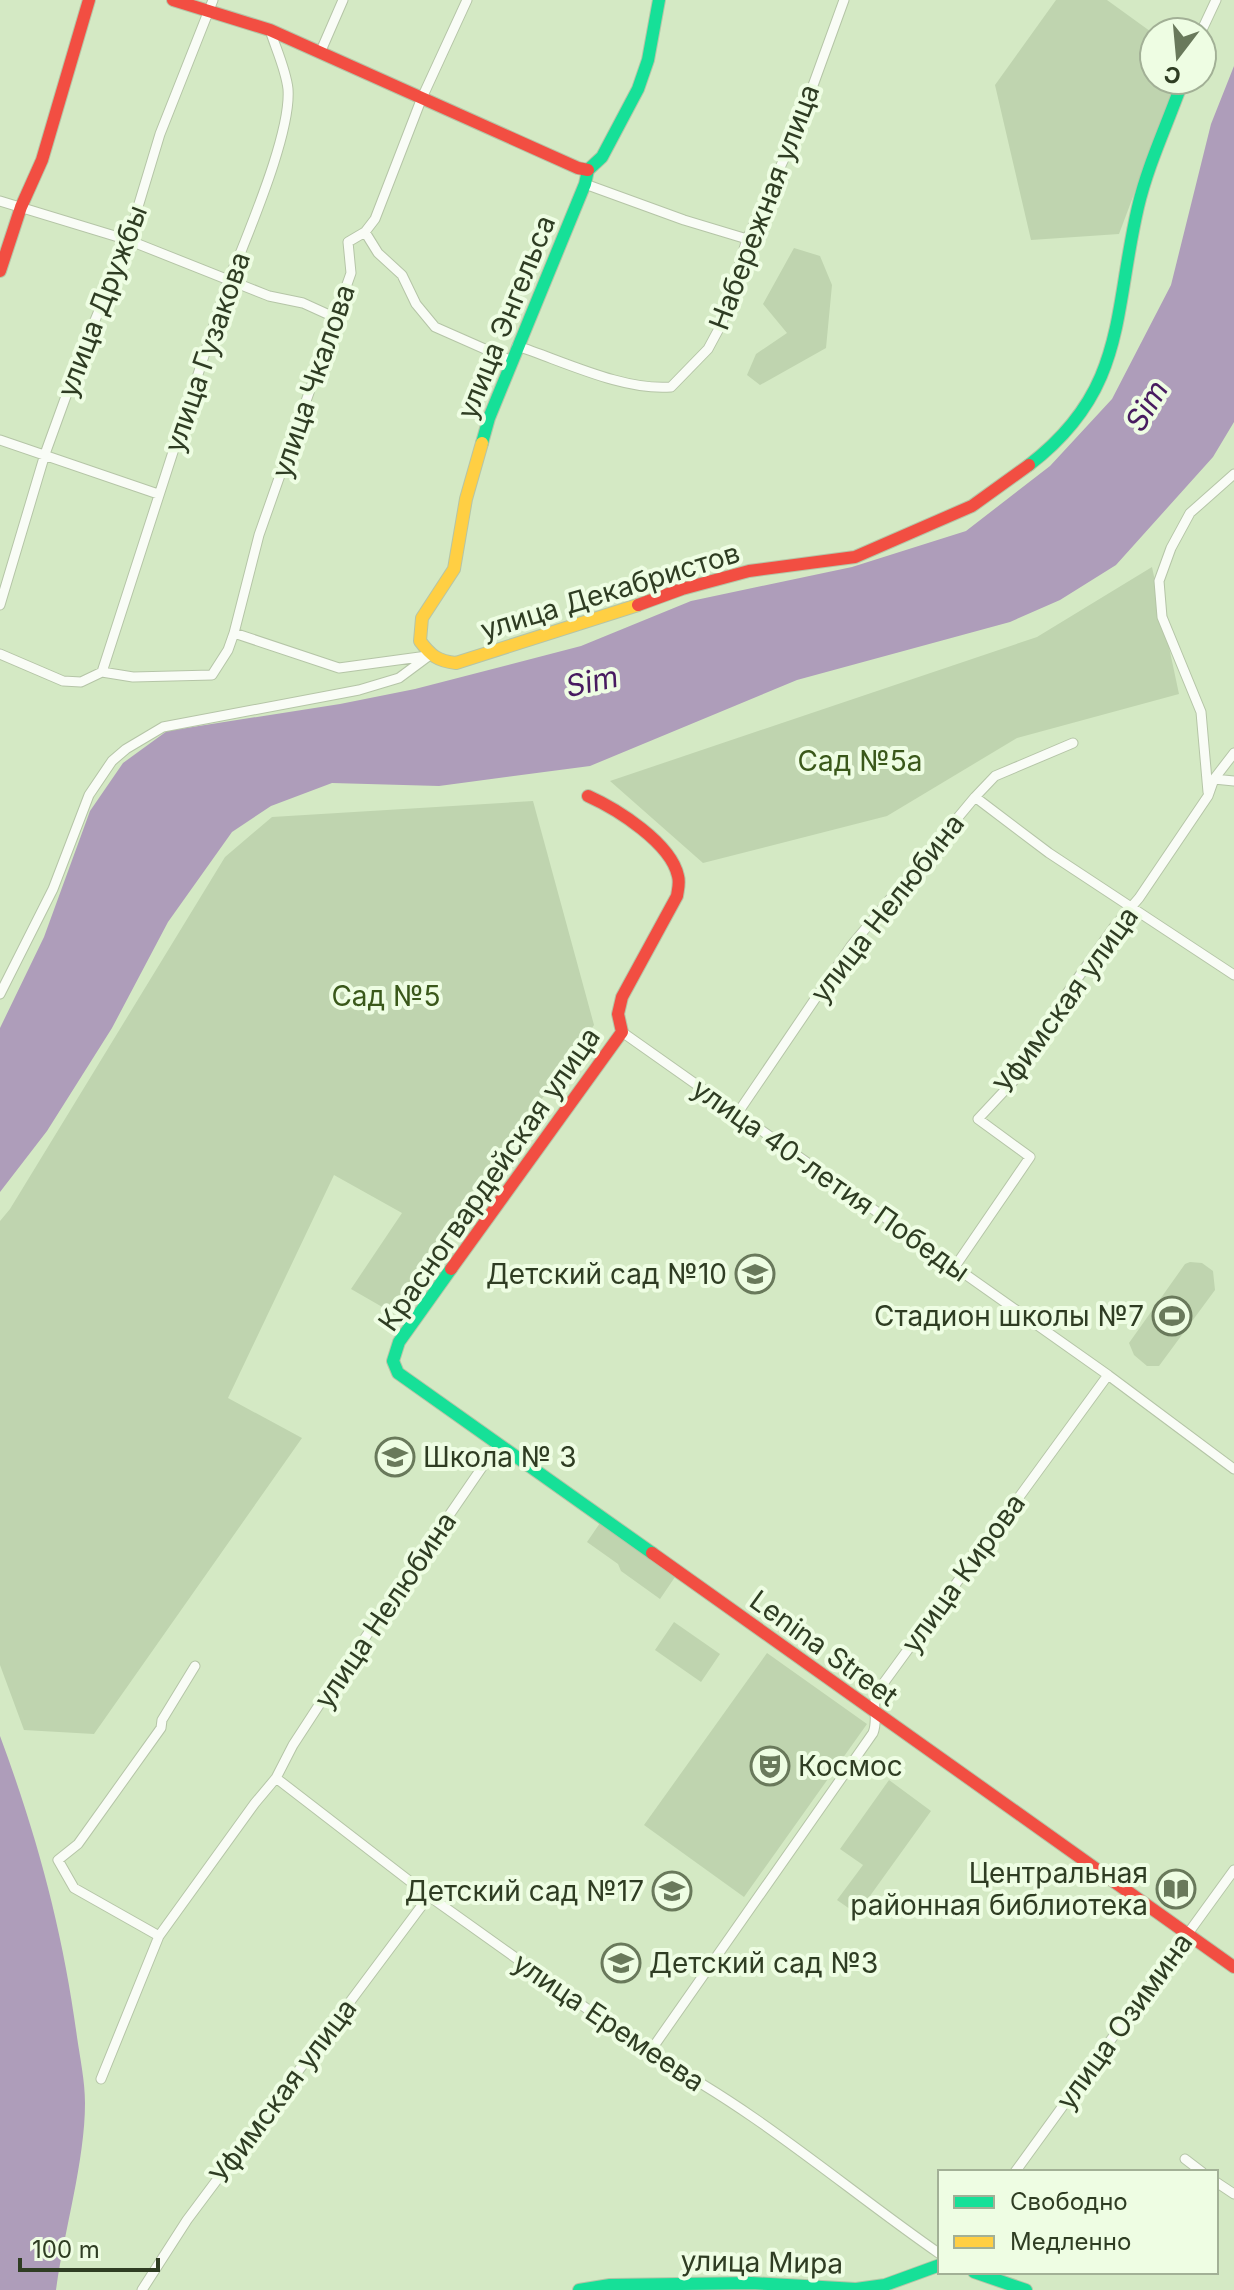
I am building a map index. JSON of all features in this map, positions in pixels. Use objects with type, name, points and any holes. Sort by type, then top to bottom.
[{"type":"street","points":[[173,0],[211,5],[421,100],[588,170]]},
{"type":"street","points":[[320,53],[343,0]]},
{"type":"street","name":"улица Чкалова","points":[[102,672],[133,677],[212,675],[228,650],[259,535],[351,273],[348,242],[365,232],[375,219],[421,100],[467,0]]},
{"type":"street","name":"улица Энгельса","points":[[430,655],[420,641],[422,618],[454,569],[470,486],[489,418],[585,184],[588,170],[602,157],[638,89],[648,60],[659,0]]},
{"type":"street","name":"Набережная улица","points":[[517,346],[655,388],[671,387],[708,349],[722,323],[747,239],[795,135],[844,0]]},
{"type":"street","points":[[0,271],[21,207],[42,160],[88,2]]},
{"type":"street","name":"улица Дружбы","points":[[0,605],[45,454],[128,240],[160,134],[211,5]]},
{"type":"street","name":"улица Гузакова","points":[[102,672],[226,280],[235,269],[286,117],[288,89],[270,30]]},
{"type":"street","name":"улица Декабристов","points":[[430,655],[441,661],[456,663],[620,612],[682,589],[749,571],[855,557],[972,506],[1022,470],[1052,447],[1091,399],[1103,374],[1120,318],[1137,211],[1146,175],[1178,96]]},
{"type":"street","points":[[585,184],[747,239]]},
{"type":"street","points":[[0,201],[128,240],[226,280],[269,296],[303,303],[336,318]]},
{"type":"street","points":[[365,232],[378,253],[402,275],[416,304],[435,327],[512,361]]},
{"type":"street","points":[[0,440],[158,494]]},
{"type":"street","points":[[1208,796],[1201,712],[1162,617],[1159,581],[1171,548],[1190,513],[1234,474]]},
{"type":"street","points":[[234,633],[339,668],[430,655]]},
{"type":"street","points":[[0,654],[63,681],[81,682],[102,672]]},
{"type":"street","points":[[0,994],[53,889],[89,795],[112,761],[126,749],[163,727],[359,690],[399,678],[430,655]]},
{"type":"street","name":"улица Нелюбина","points":[[737,1114],[851,946],[975,797],[995,776],[1073,743]]},
{"type":"street","name":"Уфимская улица","points":[[954,1268],[1030,1157],[978,1119],[1021,1073],[1063,999],[1114,927],[1132,908],[1208,796],[1214,779],[1234,753]]},
{"type":"street","points":[[1214,779],[1234,781]]},
{"type":"street","name":"Красногвардейская улица","points":[[393,1361],[399,1342],[622,1032],[618,1014],[626,992],[641,956],[673,906],[679,880],[670,860],[620,810],[588,796]]},
{"type":"street","points":[[975,797],[1049,853],[1234,975]]},
{"type":"street","name":"улица 40-летия Победы","points":[[622,1032],[1108,1375],[1234,1469]]},
{"type":"street","name":"Lenina Street","points":[[393,1361],[398,1373],[1234,1967]]},
{"type":"street","name":"улица Кирова","points":[[649,2053],[873,1733],[877,1723],[873,1700],[877,1692],[1108,1375]]},
{"type":"street","name":"улица Нелюбина","points":[[101,2079],[159,1936],[255,1803],[279,1781],[293,1745],[498,1444]]},
{"type":"street","points":[[159,1936],[74,1888],[58,1860],[78,1844],[161,1728],[162,1720],[195,1666]]},
{"type":"street","name":"улица Еремеева","points":[[279,1781],[429,1896],[649,2053],[755,2121],[938,2253]]},
{"type":"street","name":"улица Озимина","points":[[1016,2170],[1234,1870]]},
{"type":"street","name":"Уфимская улица","points":[[142,2290],[187,2220],[429,1896]]},
{"type":"street","points":[[1185,2159],[1199,2170]]},
{"type":"street","name":"улица Мира","points":[[579,2290],[610,2285],[751,2283],[856,2289],[885,2285],[938,2266]]},
{"type":"street","points":[[980,2274],[1026,2290]]},
{"type":"green space","points":[[1056,0],[1107,0],[1138,22],[1138,96],[1171,96],[1119,234],[1031,240],[995,85]]},
{"type":"green space","points":[[794,248],[820,256],[832,285],[826,348],[760,385],[747,375],[756,354],[787,333],[763,304]]},
{"type":"green space","name":"Сад №5а","points":[[1152,567],[1179,694],[1017,738],[887,816],[703,863],[610,781],[1037,637]]},
{"type":"green space","name":"Сад №5","points":[[533,801],[594,1025],[391,1312],[351,1289],[402,1213],[334,1175],[228,1398],[302,1438],[94,1734],[24,1730],[0,1665],[0,1221],[225,857],[272,817]]},
{"type":"green space","name":"Стадион школы №7","points":[[1202,1263],[1213,1271],[1215,1290],[1159,1366],[1147,1366],[1134,1355],[1129,1343],[1185,1264]]},
{"type":"green space","points":[[600,1523],[675,1577],[660,1599],[587,1542]]},
{"type":"green space","points":[[674,1622],[720,1654],[701,1682],[655,1650]]},
{"type":"green space","points":[[767,1653],[867,1724],[744,1897],[644,1825]]},
{"type":"green space","points":[[889,1780],[931,1811],[857,1914],[837,1900],[863,1865],[840,1849]]},
{"type":"water","name":"Sim","points":[[1234,66],[1234,422],[1213,457],[1116,565],[1060,600],[1010,622],[797,680],[590,766],[439,786],[332,783],[271,806],[232,832],[168,922],[112,1028],[47,1131],[0,1192],[0,1028],[44,937],[90,811],[123,763],[167,731],[415,689],[581,646],[691,601],[852,567],[966,531],[1050,466],[1112,399],[1171,285],[1211,124]]},
{"type":"water","points":[[0,1736],[26,1810],[56,1922],[84,2086],[82,2148],[56,2290],[0,2290]]},
{"type":"traffic: fast","points":[[482,443],[489,418],[585,184],[588,170],[602,157],[638,89],[648,60],[659,0]]},
{"type":"traffic: fast","points":[[1029,465],[1061,437],[1084,408],[1100,379],[1111,348],[1142,191],[1177,96]]},
{"type":"traffic: fast","points":[[451,1269],[399,1342],[393,1361],[398,1373],[652,1553]]},
{"type":"traffic: fast","points":[[579,2290],[610,2285],[751,2283],[856,2289],[885,2285],[938,2266]]},
{"type":"traffic: fast","points":[[980,2274],[1026,2290]]},
{"type":"traffic: slow","points":[[482,443],[466,499],[454,569],[422,618],[420,641],[428,650],[435,657],[456,663],[638,605]]},
{"type":"traffic: jam","points":[[0,271],[21,207],[42,160],[89,0]]},
{"type":"traffic: jam","points":[[173,0],[270,30],[588,170]]},
{"type":"traffic: jam","points":[[638,605],[682,589],[749,571],[855,557],[972,506],[1029,465]]},
{"type":"traffic: jam","points":[[451,1269],[622,1032],[618,1014],[622,997],[677,896],[678,876],[665,851],[641,828],[588,796]]},
{"type":"traffic: jam","points":[[652,1553],[1234,1967]]},
{"type":"place","name":"Детский сад №10","points":[[755,1274]]},
{"type":"place","name":"Стадион школы №7","points":[[1172,1316]]},
{"type":"place","name":"Школа № 3","points":[[395,1457]]},
{"type":"place","name":"Космос","points":[[770,1766]]},
{"type":"place","name":"Центральная районная библиотека","points":[[1176,1889]]},
{"type":"place","name":"Детский сад №17","points":[[672,1891]]},
{"type":"place","name":"Детский сад №3","points":[[621,1963]]}]
